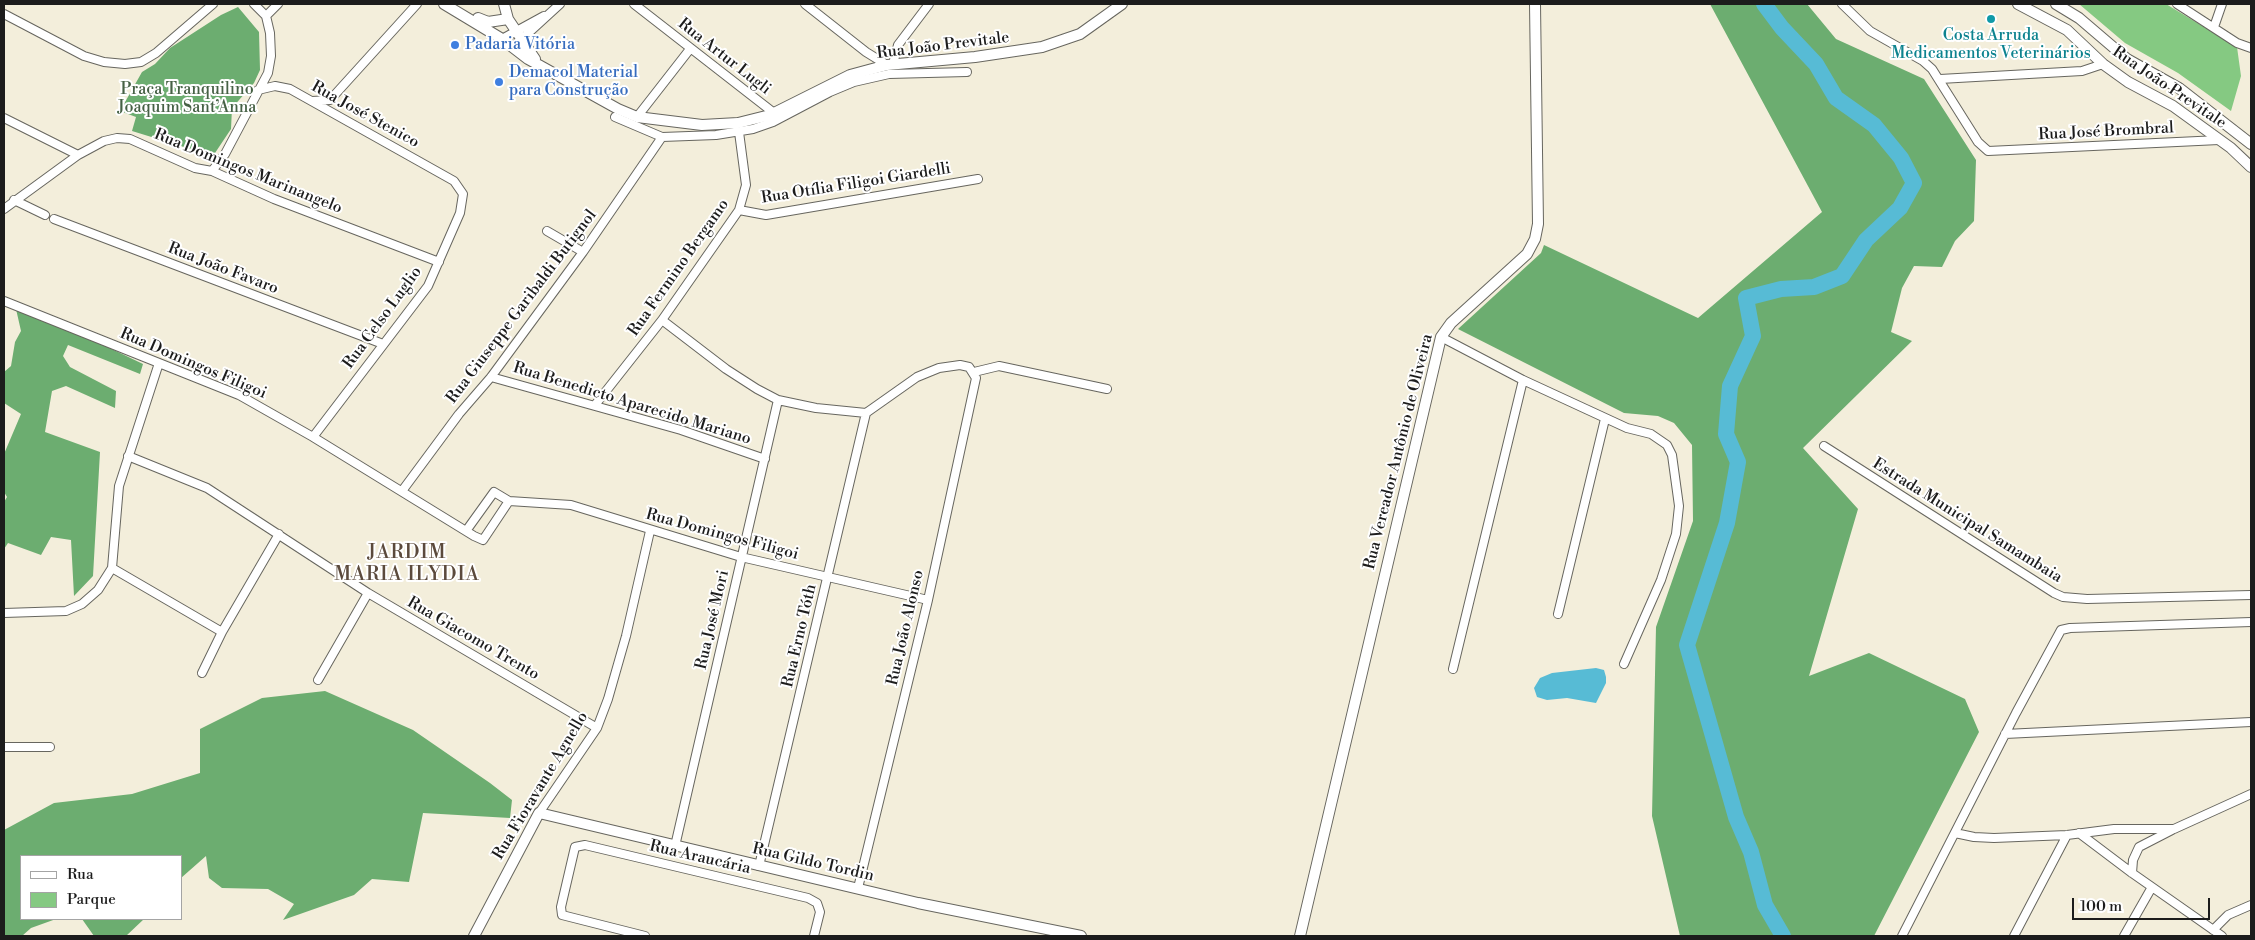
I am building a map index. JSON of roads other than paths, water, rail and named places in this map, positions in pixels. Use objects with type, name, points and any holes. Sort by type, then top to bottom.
[{"type":"main road","name":"Rua João Previtale","points":[[444,4],[502,39],[573,86],[637,117],[687,124],[720,125],[738,123],[774,113],[850,75],[890,64],[975,58],[1042,47],[1080,34],[1122,4]]},
{"type":"main road","points":[[454,4],[488,22],[508,19]]},
{"type":"main road","name":"Rua João Previtale","points":[[504,4],[508,19],[540,65]]},
{"type":"main road","name":"Rua Vereador Antônio de Oliveira","points":[[1300,936],[1441,337],[1451,323],[1527,254],[1535,239],[1538,224],[1535,4]]},
{"type":"main road","name":"Rua João Previtale","points":[[2018,4],[2067,30],[2103,64],[2128,82],[2173,106],[2231,148],[2251,167]]},
{"type":"main road","name":"Rua João Previtale","points":[[2056,4],[2079,18],[2127,59],[2179,88],[2251,144]]},
{"type":"main road","name":"Rua Gildo Tordin","points":[[539,813],[918,903],[1081,936]]},
{"type":"main road","name":"Rua Fioravante Agnello","points":[[474,936],[539,813]]},
{"type":"street","points":[[4,14],[84,56],[104,62],[125,64],[141,62],[156,53],[212,4]]},
{"type":"street","points":[[212,170],[226,154],[268,73],[271,56],[266,16],[254,4]]},
{"type":"street","points":[[266,16],[278,4]]},
{"type":"street","points":[[306,99],[319,102],[330,100],[417,4]]},
{"type":"street","points":[[513,47],[560,4]]},
{"type":"street","name":"Rua Artur Lugli","points":[[634,4],[690,49],[727,74],[774,113]]},
{"type":"street","points":[[805,4],[866,52],[890,64],[898,45],[930,4]]},
{"type":"street","points":[[1842,4],[1870,31],[1923,61],[1940,79],[2082,71],[2103,64]]},
{"type":"street","points":[[2177,4],[2237,43],[2251,48]]},
{"type":"street","points":[[2214,27],[2222,4]]},
{"type":"street","points":[[502,39],[515,30],[552,12]]},
{"type":"street","points":[[637,117],[690,49]]},
{"type":"street","name":"Rua João Previtale","points":[[614,117],[662,137],[716,135],[739,132],[773,122],[830,92],[854,82],[889,74],[967,72]]},
{"type":"street","name":"Rua José Brombral","points":[[1940,79],[1978,142],[1984,148],[1994,151],[2219,140]]},
{"type":"street","name":"Rua José Stenico","points":[[258,90],[275,86],[290,89],[454,181]]},
{"type":"street","points":[[4,118],[78,155]]},
{"type":"street","name":"Rua Fermino Bergamo","points":[[595,405],[662,320],[739,210],[746,185],[739,132]]},
{"type":"street","name":"Rua Giuseppe Garibaldi Butignol","points":[[402,491],[459,414],[491,376],[583,252],[662,137]]},
{"type":"street","name":"Rua Domingos Marinangelo","points":[[4,209],[78,155],[104,141],[117,138],[130,139],[195,168],[212,170],[274,199],[438,262]]},
{"type":"street","name":"Rua Otília Filigoi Giardelli","points":[[739,210],[766,215],[978,179]]},
{"type":"street","name":"Rua Celso Luglio","points":[[314,437],[428,286],[460,213],[463,194],[454,181]]},
{"type":"street","points":[[14,200],[46,215]]},
{"type":"street","name":"Rua João Favaro","points":[[54,219],[383,344]]},
{"type":"street","points":[[547,231],[583,252]]},
{"type":"street","name":"Rua Domingos Filigoi","points":[[4,301],[239,395],[314,437],[483,540],[510,501]]},
{"type":"street","points":[[662,320],[726,369],[778,400],[844,412],[866,413],[917,377],[940,368],[960,365],[969,367],[974,372],[999,366],[1108,389]]},
{"type":"street","points":[[1441,337],[1523,380],[1605,419],[1627,428],[1651,434],[1667,445],[1672,455],[1679,506],[1676,534],[1660,580],[1624,664]]},
{"type":"street","points":[[4,613],[45,613],[66,611],[74,608],[82,604],[98,590],[112,568],[119,486],[159,363]]},
{"type":"street","name":"Rua João Alonso","points":[[858,888],[928,600],[976,384],[974,372]]},
{"type":"street","name":"Rua Benedicto Aparecido Mariano","points":[[491,376],[681,430],[765,459]]},
{"type":"street","points":[[1453,669],[1523,380]]},
{"type":"street","name":"Rua José Mori","points":[[675,846],[778,400]]},
{"type":"street","name":"Rua Erno Tóth","points":[[759,866],[829,577],[866,413]]},
{"type":"street","points":[[1558,614],[1605,419]]},
{"type":"street","name":"Estrada Municipal Samambaia","points":[[1824,446],[2063,597],[2088,599],[2251,595]]},
{"type":"street","name":"Rua Giacomo Trento","points":[[128,456],[207,488],[368,593],[597,728]]},
{"type":"street","name":"Rua Domingos Filigoi","points":[[466,531],[494,492],[510,501],[571,505],[650,531],[741,557],[928,600]]},
{"type":"street","name":"Rua Fioravante Agnello","points":[[539,813],[597,728],[617,671],[650,531]]},
{"type":"street","points":[[202,673],[222,632],[279,534]]},
{"type":"street","points":[[112,568],[222,632]]},
{"type":"street","points":[[318,680],[368,593]]},
{"type":"street","points":[[1902,936],[2005,734],[2061,630],[2070,628],[2251,622]]},
{"type":"street","points":[[2005,734],[2251,722]]},
{"type":"street","points":[[4,748],[50,748]]},
{"type":"street","points":[[2132,873],[2132,860],[2139,847],[2174,828],[2251,794]]},
{"type":"street","points":[[1955,833],[1974,837],[1994,838],[2114,829],[2174,828]]},
{"type":"street","points":[[2079,833],[2222,936]]},
{"type":"street","points":[[2014,936],[2067,834]]},
{"type":"street","name":"Rua Araucária","points":[[645,936],[562,915],[560,907],[575,847],[585,845],[808,898],[817,903],[820,912],[814,936]]},
{"type":"street","points":[[2124,936],[2152,887]]},
{"type":"street","points":[[2213,930],[2228,916],[2251,905]]},
{"type":"water","points":[[1596,668],[1604,670],[1606,683],[1596,703],[1567,698],[1547,700],[1537,697],[1534,688],[1540,678],[1552,673]]},
{"type":"waterway","points":[[1764,4],[1782,28],[1816,64],[1836,98],[1874,125],[1901,158],[1914,183],[1900,208],[1866,240],[1842,276],[1814,287],[1781,289],[1746,298],[1753,336],[1730,386],[1726,434],[1738,462],[1727,523],[1687,645],[1736,817],[1751,852],[1765,905],[1783,936]]},
{"type":"place","name":"Costa Arruda Medicamentos Veterinários","points":[[1991,19]]},
{"type":"place","name":"Padaria Vitória","points":[[455,45]]},
{"type":"place","name":"Demacol Material para Construção","points":[[499,82]]},
{"type":"district","name":"JARDIM MARIA ILYDIA","points":[[407,564]]},
{"type":"park label","name":"Praça Tranquilino Joaquim Sant’Anna","points":[[187,99]]}]
